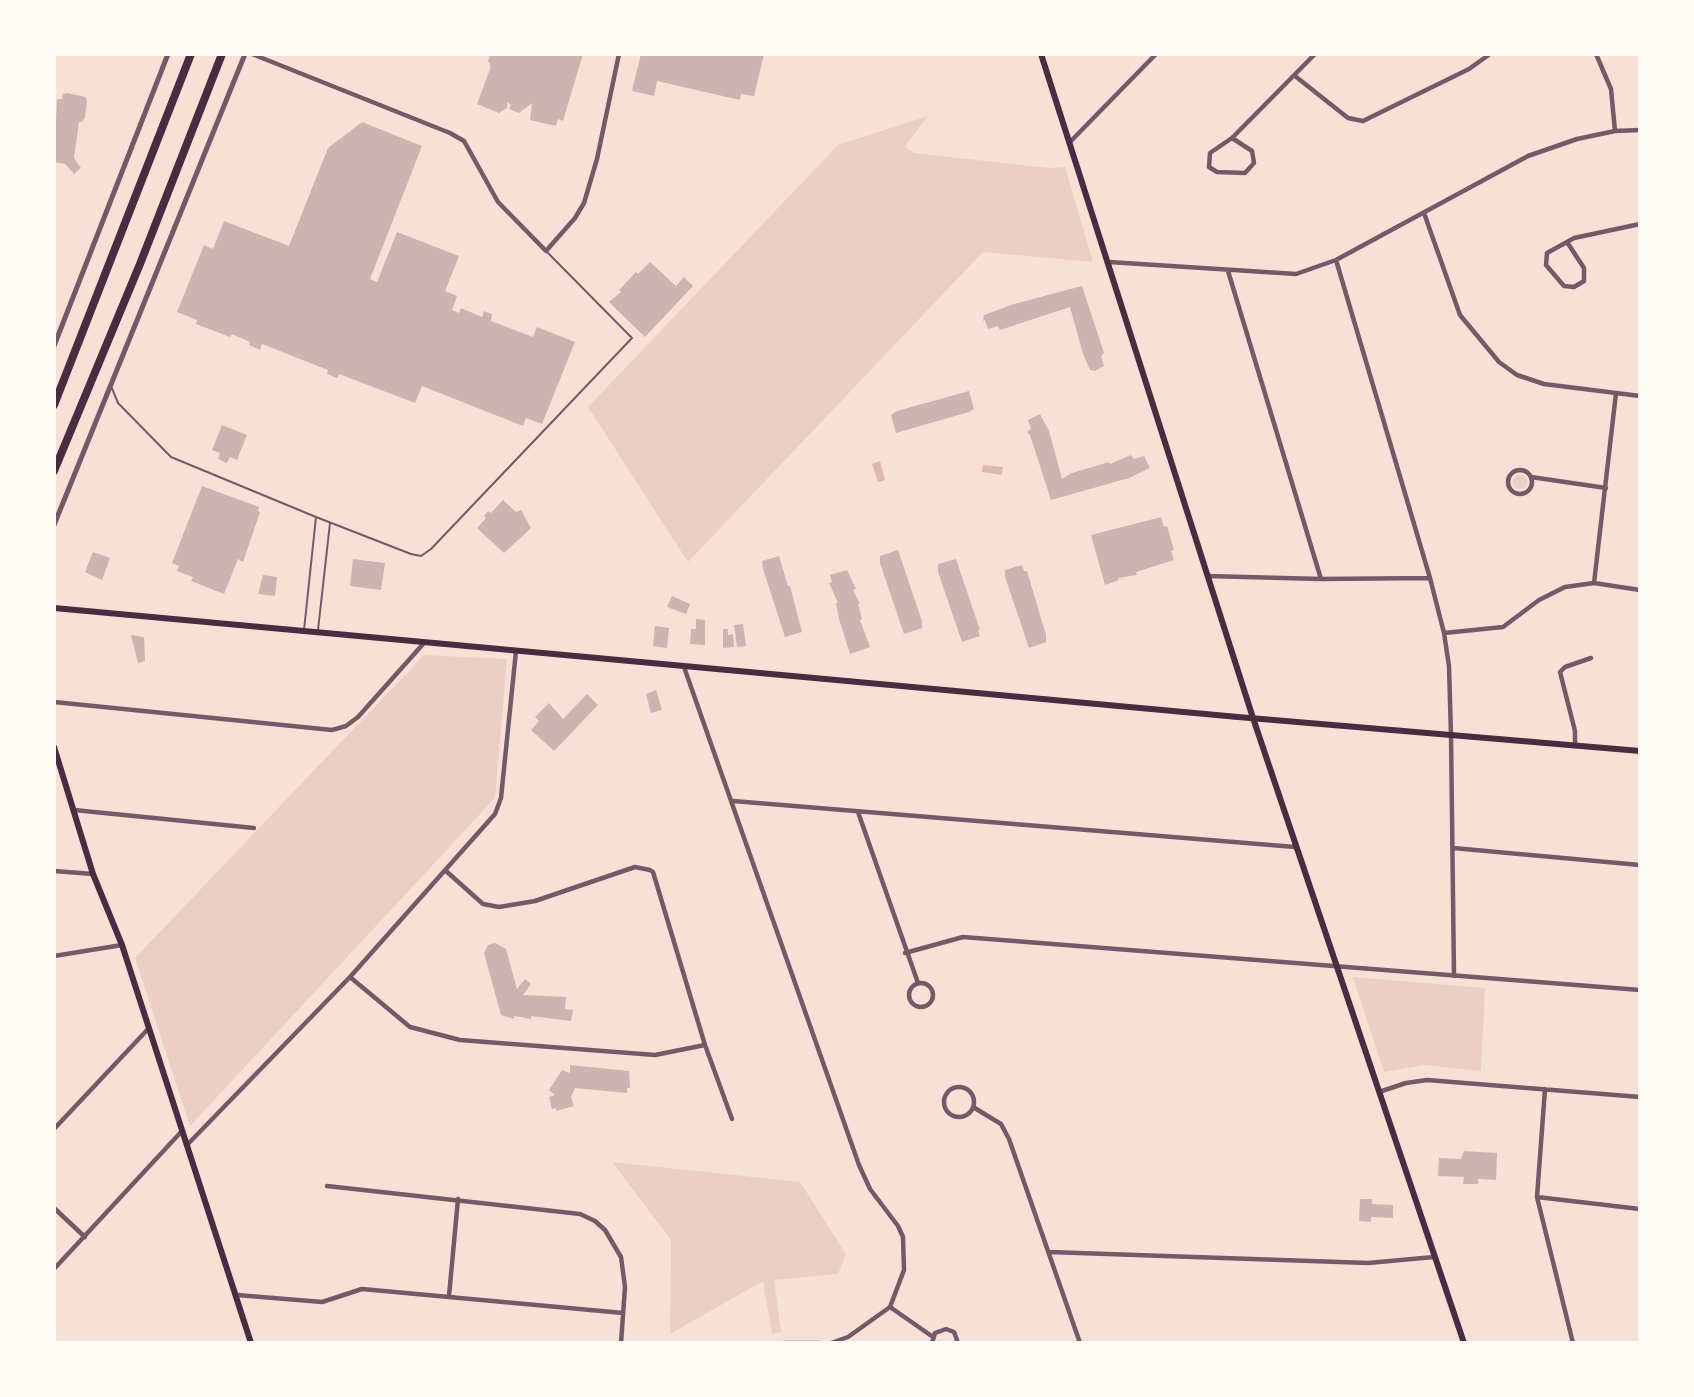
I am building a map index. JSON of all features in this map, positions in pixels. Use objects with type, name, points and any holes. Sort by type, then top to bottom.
[{"type":"highway","points":[[54,405],[190,54]]},
{"type":"highway","points":[[54,471],[136,274],[222,54]]},
{"type":"main road","points":[[1041,54],[1109,262],[1141,373],[1295,847],[1464,1343]]},
{"type":"main road","points":[[54,608],[684,667],[1640,751]]},
{"type":"main road","points":[[54,747],[93,874],[122,945],[251,1343]]},
{"type":"street","points":[[54,346],[168,54]]},
{"type":"street","points":[[54,525],[245,54]]},
{"type":"street","points":[[252,54],[454,134],[464,141],[498,202],[546,251],[575,218],[584,203],[597,159],[619,54]]},
{"type":"street","points":[[1070,142],[1156,54]]},
{"type":"street","points":[[1232,138],[1252,151],[1254,163],[1245,173],[1217,172],[1209,167],[1210,153],[1232,138],[1316,54]]},
{"type":"street","points":[[1295,76],[1348,118],[1363,121],[1469,69],[1490,54]]},
{"type":"street","points":[[1596,54],[1611,90],[1615,131]]},
{"type":"street","points":[[1109,262],[1296,274],[1336,260],[1528,156],[1577,139],[1615,131],[1640,130]]},
{"type":"street","points":[[1424,213],[1460,315],[1499,362],[1517,375],[1544,384],[1640,396]]},
{"type":"street","points":[[1567,242],[1584,268],[1584,281],[1574,287],[1564,286],[1546,265],[1547,253],[1567,242],[1640,224]]},
{"type":"street","points":[[1336,260],[1430,578],[1444,633],[1449,666],[1454,976]]},
{"type":"street","points":[[1228,271],[1321,579]]},
{"type":"street","points":[[1594,582],[1616,393]]},
{"type":"street","points":[[1531,477],[1532,486],[1527,492],[1519,494],[1509,487],[1508,479],[1516,471],[1527,472],[1531,477],[1606,488]]},
{"type":"street","points":[[1207,576],[1321,579],[1430,578]]},
{"type":"street","points":[[1444,633],[1503,627],[1555,591],[1565,587],[1594,582],[1640,590]]},
{"type":"street","points":[[54,702],[332,730],[346,726],[358,717],[424,643]]},
{"type":"street","points":[[187,1144],[350,976],[495,814],[501,798],[516,651]]},
{"type":"street","points":[[1575,746],[1575,731],[1560,672],[1565,667],[1592,658]]},
{"type":"street","points":[[684,667],[733,801],[859,1165],[870,1189],[903,1237],[904,1270],[890,1307],[848,1337],[831,1343]]},
{"type":"street","points":[[733,801],[1295,847]]},
{"type":"street","points":[[74,810],[254,828]]},
{"type":"street","points":[[858,812],[905,953],[918,983]]},
{"type":"street","points":[[1453,848],[1640,865]]},
{"type":"street","points":[[446,871],[483,904],[499,907],[535,901],[635,867],[653,872],[705,1045],[732,1119]]},
{"type":"street","points":[[54,871],[93,874]]},
{"type":"street","points":[[905,953],[963,937],[1640,990]]},
{"type":"street","points":[[54,956],[122,945]]},
{"type":"street","points":[[350,976],[410,1027],[460,1040],[655,1055],[705,1045]]},
{"type":"street","points":[[918,983],[928,985],[933,991],[931,1002],[925,1006],[917,1006],[911,1000],[910,992],[918,983]]},
{"type":"street","points":[[54,1130],[149,1028]]},
{"type":"street","points":[[1379,1092],[1406,1083],[1426,1080],[1640,1097]]},
{"type":"street","points":[[961,1088],[973,1097],[973,1107],[968,1114],[955,1116],[947,1111],[945,1098],[951,1090],[961,1088]]},
{"type":"street","points":[[1545,1089],[1537,1197],[1573,1343]]},
{"type":"street","points":[[973,1107],[1000,1125],[1009,1139],[1080,1343]]},
{"type":"street","points":[[54,1269],[181,1131]]},
{"type":"street","points":[[327,1186],[580,1214],[595,1221],[605,1230],[621,1257],[625,1287],[621,1343]]},
{"type":"street","points":[[1537,1197],[1640,1209]]},
{"type":"street","points":[[449,1296],[458,1199]]},
{"type":"street","points":[[54,1208],[85,1237]]},
{"type":"street","points":[[1049,1252],[1368,1263],[1434,1257]]},
{"type":"street","points":[[237,1295],[322,1302],[362,1288],[623,1313]]},
{"type":"street","points":[[890,1307],[932,1340],[938,1331],[946,1329],[954,1332],[958,1343]]},
{"type":"street","points":[[784,1343],[820,1343]]},
{"type":"lane","points":[[111,385],[118,403],[171,457],[416,556],[426,554],[632,338],[546,251]]},
{"type":"lane","points":[[304,632],[316,517]]},
{"type":"lane","points":[[317,633],[330,522]]},
{"type":"shaded area","points":[[928,116],[905,146],[914,153],[1049,168],[1065,167],[1093,262],[983,252],[688,562],[588,407],[838,145]]},
{"type":"shaded area","points":[[880,461],[885,480],[878,482],[872,464]]},
{"type":"shaded area","points":[[983,465],[1003,467],[1002,475],[982,472]]},
{"type":"shaded area","points":[[1517,475],[1523,475],[1527,482],[1523,489],[1517,489],[1513,485],[1513,479]]},
{"type":"shaded area","points":[[424,655],[507,659],[495,798],[190,1126],[135,958]]},
{"type":"shaded area","points":[[1353,977],[1485,988],[1481,1071],[1424,1065],[1384,1072]]},
{"type":"shaded area","points":[[612,1162],[800,1182],[846,1254],[838,1274],[774,1280],[781,1332],[772,1334],[763,1281],[670,1334],[671,1240]]},
{"type":"building","points":[[490,54],[583,54],[563,121],[558,119],[556,126],[530,120],[532,103],[519,113],[509,109],[511,105],[507,102],[507,108],[499,113],[477,104],[490,69],[488,62]]},
{"type":"building","points":[[641,54],[764,54],[754,96],[741,94],[740,100],[657,81],[654,96],[632,91]]},
{"type":"building","points":[[63,94],[86,97],[87,102],[85,118],[79,122],[74,158],[81,168],[74,174],[65,164],[54,162],[57,99],[62,99]]},
{"type":"building","points":[[362,122],[422,146],[370,279],[377,282],[397,232],[459,256],[445,291],[457,296],[452,310],[459,313],[461,308],[482,317],[484,311],[492,314],[491,321],[533,337],[537,327],[575,342],[542,424],[526,418],[523,426],[422,386],[415,403],[339,374],[337,378],[327,374],[328,370],[262,344],[260,350],[249,345],[250,342],[232,334],[230,337],[196,324],[197,320],[177,312],[204,245],[213,249],[224,221],[289,246],[328,148]]},
{"type":"building","points":[[650,262],[676,286],[684,277],[693,286],[645,337],[609,302],[621,292],[619,290],[636,272],[638,274]]},
{"type":"building","points":[[1082,286],[1104,353],[1101,356],[1104,366],[1095,371],[1090,370],[1083,354],[1070,307],[1000,330],[998,326],[988,329],[985,320],[983,321],[984,315],[1014,304]]},
{"type":"building","points":[[969,391],[974,409],[969,412],[896,433],[891,415],[897,411]]},
{"type":"building","points":[[1040,414],[1049,431],[1062,479],[1072,473],[1109,462],[1110,464],[1131,455],[1134,459],[1144,456],[1150,468],[1129,478],[1051,500],[1030,435],[1027,432],[1031,429],[1028,420]]},
{"type":"building","points":[[222,425],[247,435],[237,460],[230,457],[227,463],[218,459],[220,453],[212,450]]},
{"type":"building","points":[[202,486],[259,507],[260,512],[243,562],[238,559],[224,594],[191,581],[193,577],[177,571],[179,566],[172,563]]},
{"type":"building","points":[[503,500],[516,512],[521,510],[531,528],[504,553],[477,528],[486,518],[484,516],[488,511],[491,513]]},
{"type":"building","points":[[1161,517],[1164,527],[1167,526],[1174,550],[1171,551],[1174,560],[1136,572],[1137,575],[1118,578],[1119,580],[1105,585],[1091,535]]},
{"type":"building","points":[[898,550],[922,621],[922,628],[904,634],[880,563],[880,556]]},
{"type":"building","points":[[93,552],[110,558],[102,580],[85,572]]},
{"type":"building","points":[[779,556],[788,586],[790,586],[802,632],[785,637],[762,561]]},
{"type":"building","points":[[353,559],[385,563],[381,590],[350,586]]},
{"type":"building","points":[[956,559],[980,630],[978,630],[980,636],[962,642],[938,572],[938,564]]},
{"type":"building","points":[[1022,565],[1024,571],[1027,571],[1046,635],[1046,642],[1029,648],[1005,577],[1005,570]]},
{"type":"building","points":[[847,570],[856,589],[853,590],[860,604],[858,604],[862,619],[860,620],[870,647],[850,654],[839,619],[836,603],[838,603],[829,583],[832,582],[830,575]]},
{"type":"building","points":[[263,575],[277,577],[275,596],[258,594]]},
{"type":"building","points":[[672,596],[690,604],[686,614],[667,607]]},
{"type":"building","points":[[696,619],[705,620],[705,645],[690,644],[691,629],[696,629]]},
{"type":"building","points":[[743,624],[746,646],[737,647],[734,625]]},
{"type":"building","points":[[655,626],[669,628],[667,648],[653,646]]},
{"type":"building","points":[[723,629],[728,629],[728,635],[733,634],[734,647],[723,648]]},
{"type":"building","points":[[131,635],[144,637],[145,661],[138,663]]},
{"type":"building","points":[[656,690],[662,710],[651,713],[646,694]]},
{"type":"building","points":[[587,694],[598,705],[554,751],[531,730],[539,721],[535,717],[549,703],[563,719]]},
{"type":"building","points":[[495,943],[506,949],[517,989],[525,979],[531,984],[523,995],[566,997],[565,1009],[573,1010],[571,1021],[531,1016],[531,1019],[514,1016],[514,1019],[501,1015],[484,953],[488,945]]},
{"type":"building","points":[[570,1065],[629,1071],[630,1088],[627,1088],[627,1093],[575,1088],[571,1097],[574,1106],[556,1111],[556,1108],[552,1109],[549,1097],[555,1095],[549,1090],[562,1070],[570,1073]]},
{"type":"building","points":[[1464,1151],[1497,1153],[1496,1180],[1478,1179],[1478,1184],[1463,1184],[1464,1177],[1438,1176],[1439,1158],[1461,1159]]},
{"type":"building","points":[[1360,1199],[1372,1199],[1372,1204],[1393,1205],[1393,1218],[1371,1217],[1371,1222],[1359,1221]]}]
